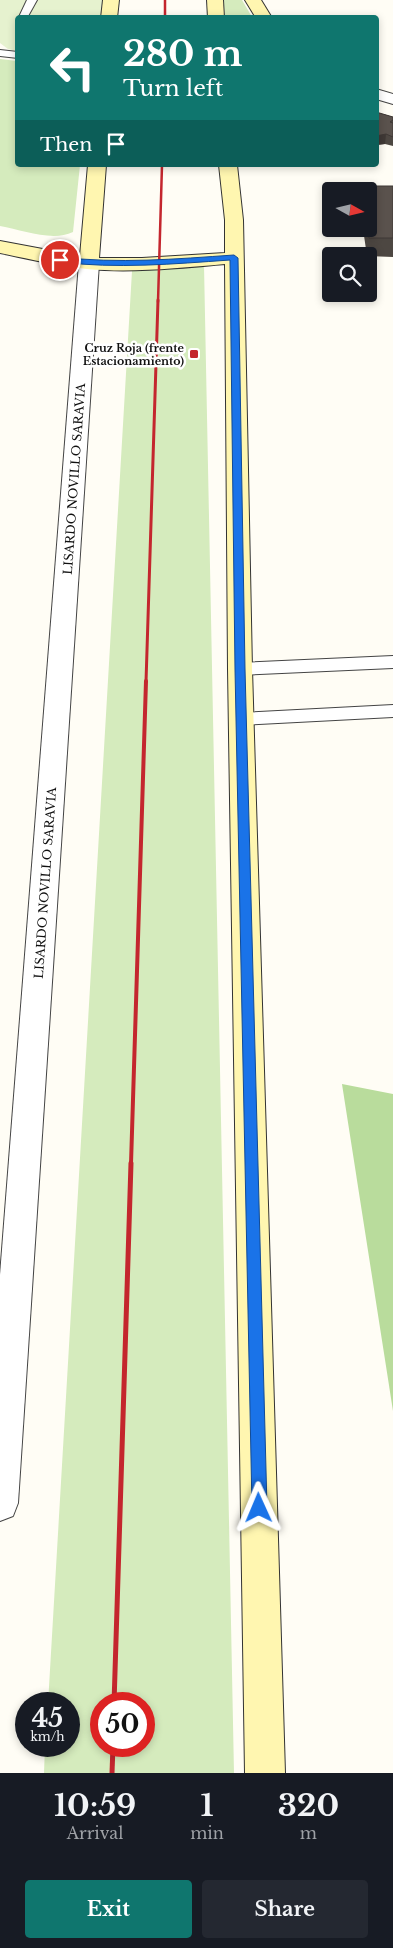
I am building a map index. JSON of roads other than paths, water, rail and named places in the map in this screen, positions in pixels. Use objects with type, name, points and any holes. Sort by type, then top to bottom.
[{"type":"main road","points":[[109,15],[111,0]]},
{"type":"main road","points":[[215,0],[216,15]]},
{"type":"main road","points":[[253,0],[262,15]]},
{"type":"main road","points":[[89,263],[97,167]]},
{"type":"main road","points":[[228,167],[234,220],[240,669],[265,1773]]},
{"type":"main road","points":[[234,220],[240,167]]},
{"type":"main road","points":[[0,247],[60,260],[89,263],[174,262],[234,258]]},
{"type":"street","points":[[379,95],[393,100]]},
{"type":"street","points":[[379,107],[393,112]]},
{"type":"street","name":"LISARDO NOVILLO SARAVIA","points":[[0,1503],[89,263]]},
{"type":"lane","points":[[24,15],[32,0]]},
{"type":"lane","points":[[0,53],[15,55]]},
{"type":"lane","points":[[240,669],[393,662]]},
{"type":"lane","points":[[242,719],[393,711]]},
{"type":"railway","points":[[165,0],[165,15]]},
{"type":"railway","points":[[158,302],[162,167]]},
{"type":"railway","points":[[146,682],[158,300]]},
{"type":"railway","points":[[131,1164],[146,681]]},
{"type":"railway","points":[[114,1692],[131,1163]]},
{"type":"railway","points":[[112,1773],[113,1757]]},
{"type":"place","name":"Cruz Roja (frente Estacionamiento)","points":[[194,354]]}]
